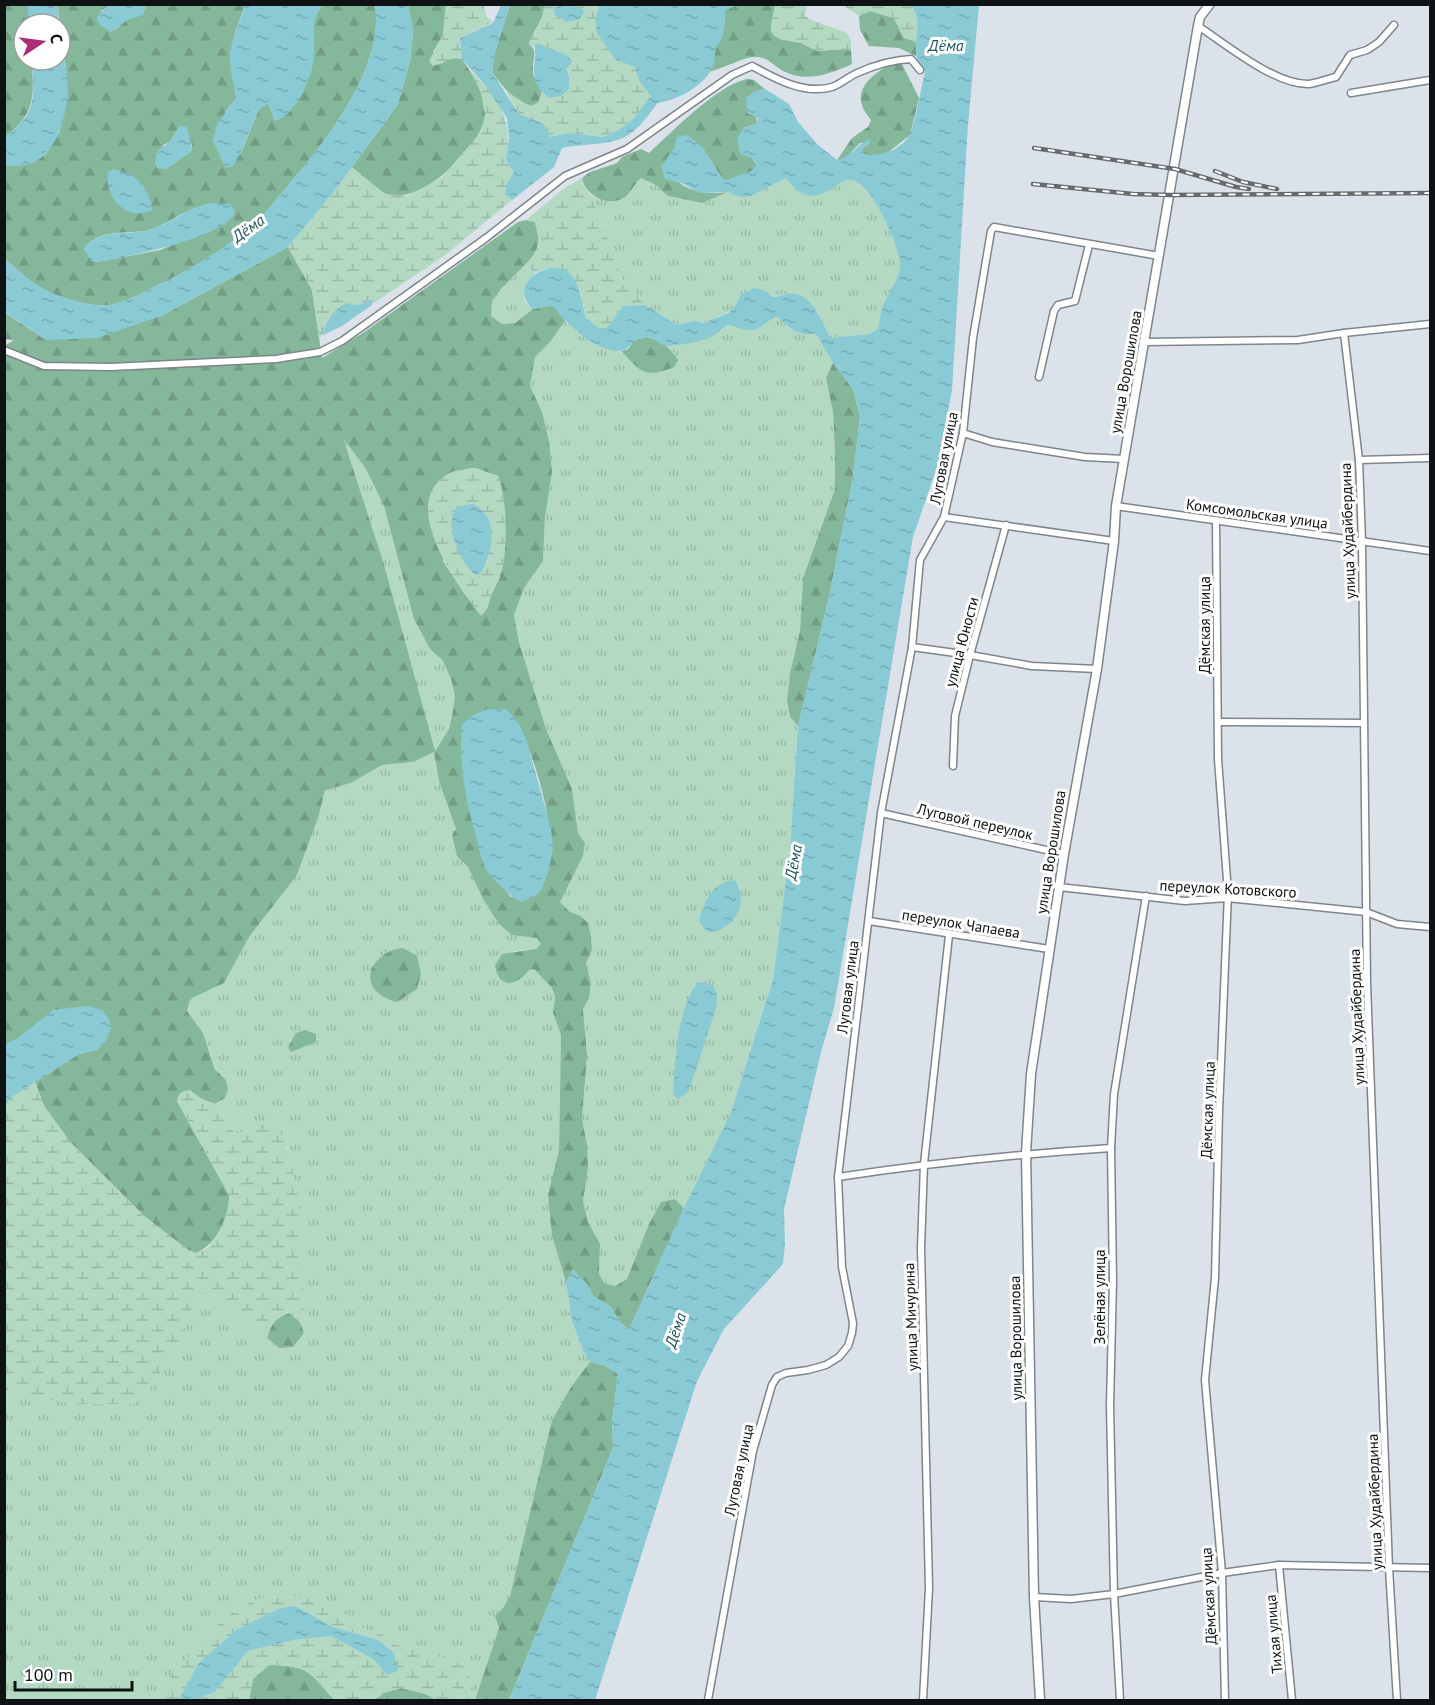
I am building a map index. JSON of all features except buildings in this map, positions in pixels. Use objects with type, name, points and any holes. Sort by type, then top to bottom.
[{"type":"street","points":[[1210,4],[1199,21],[1274,76],[1291,82],[1310,84],[1336,77],[1350,55],[1367,50],[1379,42],[1394,25]]},
{"type":"street","name":"улица Ворошилова","points":[[1040,1701],[1034,1598],[1026,1153],[1031,1074],[1064,855],[1097,669],[1114,541],[1116,506],[1199,21]]},
{"type":"street","points":[[4,350],[44,366],[111,367],[276,359],[320,352],[342,341],[486,238],[565,176],[627,149],[732,75],[752,66],[800,88],[823,88],[834,86],[890,60],[911,59],[920,70]]},
{"type":"street","points":[[1351,93],[1431,80]]},
{"type":"street","name":"Луговая улица","points":[[708,1701],[753,1451],[772,1385],[777,1377],[786,1373],[826,1365],[839,1357],[848,1346],[852,1333],[853,1323],[842,1267],[838,1177],[881,813],[912,647],[920,560],[944,517],[963,433],[973,338],[991,231],[994,227],[1089,245]]},
{"type":"street","points":[[1039,377],[1054,311],[1058,305],[1075,301],[1089,245],[1159,256]]},
{"type":"street","points":[[1145,342],[1298,340],[1431,324]]},
{"type":"street","name":"улица Худайбердина","points":[[1344,333],[1359,460],[1368,1006],[1389,1568],[1397,1701]]},
{"type":"street","points":[[963,433],[992,442],[1085,457],[1124,459]]},
{"type":"street","points":[[1359,460],[1431,458]]},
{"type":"street","name":"Комсомольская улица","points":[[1116,506],[1431,551]]},
{"type":"street","points":[[944,517],[1114,541]]},
{"type":"street","name":"Дёмская улица","points":[[1216,520],[1218,759],[1227,898],[1215,1278],[1204,1380],[1222,1573],[1225,1701]]},
{"type":"street","name":"улица Юности","points":[[953,766],[955,716],[969,655],[1006,525]]},
{"type":"street","points":[[912,647],[1032,666],[1097,669]]},
{"type":"street","points":[[1218,722],[1364,723]]},
{"type":"street","name":"Луговой переулок","points":[[881,813],[1064,855]]},
{"type":"street","name":"переулок Котовского","points":[[1059,887],[1185,901],[1227,898],[1366,912],[1397,924],[1431,927]]},
{"type":"street","name":"Зелёная улица","points":[[1120,1701],[1114,1594],[1110,1405],[1113,1281],[1111,1148],[1114,1094],[1146,896]]},
{"type":"street","name":"переулок Чапаева","points":[[869,921],[1049,949]]},
{"type":"street","name":"улица Мичурина","points":[[923,1701],[929,1588],[921,1248],[924,1164],[949,935]]},
{"type":"street","points":[[838,1177],[924,1164],[1026,1153],[1111,1148]]},
{"type":"street","points":[[1034,1598],[1071,1599],[1114,1594],[1222,1573],[1280,1565],[1431,1568]]},
{"type":"street","name":"Тихая улица","points":[[1280,1565],[1292,1701]]},
{"type":"green space","points":[[600,4],[595,17],[628,64],[634,67],[641,84],[652,96],[633,119],[619,130],[604,137],[569,133],[550,137],[528,118],[519,114],[506,91],[533,106],[539,101],[542,92],[545,96],[566,69],[566,55],[535,45],[534,48],[529,44],[543,15],[544,5]]},
{"type":"green space","points":[[5,5],[28,5],[28,12],[12,12],[12,72],[32,72],[31,103],[22,121],[5,137]]},
{"type":"green space","points":[[58,5],[109,5],[101,11],[115,30],[127,19],[142,15],[147,5],[245,5],[230,54],[236,98],[226,111],[213,140],[226,168],[241,153],[259,109],[268,103],[275,121],[307,81],[312,67],[314,28],[318,11],[324,5],[375,5],[376,29],[362,78],[334,127],[301,170],[259,219],[222,249],[195,266],[137,296],[110,305],[74,301],[40,287],[5,259],[4,166],[32,163],[46,154],[60,131],[65,72],[72,72],[72,12],[58,12]],"holes":[[[179,127],[187,136],[192,149],[166,169],[163,145],[170,142]],[[211,203],[224,224],[160,250],[97,262],[84,249],[96,238],[104,235],[151,230],[191,210]]]},
{"type":"green space","points":[[408,5],[446,5],[443,35],[433,52],[441,64],[451,58],[462,59],[482,94],[485,117],[481,130],[472,144],[445,173],[413,193],[398,196],[384,193],[352,167],[397,106],[410,62],[413,30]]},
{"type":"green space","points":[[446,5],[484,5],[486,16],[493,22],[460,38],[462,59],[450,60],[433,66],[429,61],[443,35]]},
{"type":"green space","points":[[510,5],[544,5],[543,15],[529,44],[534,52],[534,77],[542,92],[539,101],[533,106],[515,97],[492,72],[494,55]]},
{"type":"green space","points":[[737,5],[775,5],[771,26],[772,34],[780,39],[801,43],[817,51],[844,49],[851,51],[852,64],[827,74],[809,77],[792,75],[766,59],[754,57],[709,72],[723,30],[725,10]]},
{"type":"green space","points":[[775,5],[807,5],[805,15],[809,19],[847,33],[851,41],[851,51],[844,49],[817,51],[801,43],[780,39],[772,34],[771,26]]},
{"type":"green space","points":[[843,5],[911,5],[917,23],[917,42],[904,38],[894,18],[870,11],[859,16]]},
{"type":"green space","points":[[870,11],[894,18],[904,38],[917,42],[916,56],[899,48],[869,46],[860,30],[859,16]]},
{"type":"green space","points":[[892,63],[902,64],[919,98],[910,135],[886,154],[874,156],[863,154],[863,148],[870,143],[860,143],[845,159],[837,160],[852,138],[868,127],[871,120],[861,102],[864,87],[875,74]]},
{"type":"green space","points":[[470,70],[502,110],[508,132],[507,160],[514,172],[506,185],[505,194],[512,200],[444,256],[374,303],[370,300],[358,305],[348,304],[338,309],[319,338],[312,290],[288,247],[352,167],[385,194],[407,196],[441,178],[481,132],[485,115],[481,92]]},
{"type":"green space","points":[[747,79],[754,80],[765,89],[754,92],[757,123],[744,128],[752,158],[757,165],[752,171],[724,181],[702,147],[674,149],[662,166],[676,180],[691,189],[707,193],[728,192],[702,203],[668,196],[656,185],[641,178],[625,197],[619,200],[605,201],[588,190],[582,178],[590,172],[617,163],[622,157],[641,149],[649,153],[682,122],[722,90]]},
{"type":"green space","points":[[582,178],[613,251],[620,276],[645,305],[623,306],[607,329],[599,328],[586,318],[580,289],[546,269],[536,272],[524,266],[536,251],[538,241],[535,222],[526,220],[562,190]]},
{"type":"green space","points":[[641,178],[656,185],[668,196],[702,203],[728,192],[743,195],[758,192],[786,178],[796,189],[807,195],[826,192],[845,181],[857,182],[866,190],[882,214],[895,242],[900,263],[896,279],[882,309],[878,329],[869,334],[831,338],[818,312],[785,294],[772,297],[766,291],[740,296],[735,306],[728,312],[704,323],[694,321],[677,325],[645,305],[620,276],[613,251],[590,195],[600,199],[625,196]]},
{"type":"green space","points":[[526,220],[535,222],[539,240],[535,255],[492,301],[491,316],[502,324],[515,323],[533,309],[552,305],[558,309],[565,321],[550,342],[535,357],[530,386],[542,412],[549,442],[552,472],[545,517],[543,561],[524,588],[514,615],[519,642],[546,729],[572,789],[578,833],[585,843],[583,856],[560,902],[570,912],[581,916],[588,923],[591,936],[592,950],[586,963],[591,983],[589,998],[583,1009],[587,1055],[582,1119],[588,1167],[583,1201],[588,1222],[600,1244],[599,1274],[604,1283],[615,1286],[627,1279],[649,1224],[661,1202],[675,1199],[684,1208],[629,1330],[619,1321],[611,1307],[593,1296],[587,1284],[573,1270],[566,1282],[552,1236],[548,1195],[559,1150],[561,1035],[553,1013],[555,996],[552,988],[534,969],[529,970],[519,980],[508,983],[504,982],[497,973],[495,965],[502,954],[536,949],[541,944],[537,938],[512,935],[499,924],[483,899],[468,867],[457,856],[452,835],[456,829],[439,781],[434,752],[413,762],[382,765],[351,783],[325,790],[319,815],[297,875],[249,937],[224,983],[190,999],[187,1011],[203,1033],[215,1069],[226,1080],[228,1090],[225,1098],[215,1104],[202,1099],[177,1101],[229,1195],[224,1221],[210,1244],[203,1249],[196,1253],[188,1250],[144,1216],[71,1143],[44,1106],[35,1082],[79,1054],[99,1049],[17,1039],[5,1045],[4,346],[14,340],[5,339],[4,312],[46,340],[161,316],[288,247],[312,290],[322,358],[363,333],[518,222]],"holes":[[[343,438],[366,469],[384,506],[414,619],[430,649],[443,661],[451,679],[455,696],[452,716],[449,729],[435,751],[383,561]],[[475,468],[498,476],[500,577],[492,593],[466,596],[443,561],[466,469]],[[516,719],[540,783],[550,835],[550,858],[545,879],[535,896],[511,897],[502,886]]]},
{"type":"green space","points":[[524,266],[536,272],[527,283],[524,301],[533,309],[515,323],[502,324],[491,316],[492,301]]},
{"type":"green space","points":[[778,317],[794,330],[818,337],[833,363],[826,378],[833,412],[835,489],[803,578],[800,631],[790,673],[787,700],[790,717],[798,726],[790,849],[773,980],[731,1112],[684,1208],[675,1199],[661,1202],[649,1224],[627,1279],[615,1286],[604,1283],[599,1275],[600,1244],[588,1222],[583,1201],[587,1145],[582,1119],[587,1055],[583,1009],[589,998],[591,983],[586,963],[592,950],[591,936],[588,923],[581,916],[570,912],[560,902],[583,856],[585,843],[578,833],[572,789],[546,729],[519,642],[514,615],[524,588],[543,561],[545,517],[542,412],[530,387],[535,357],[550,342],[565,321],[591,341],[618,351],[627,357],[675,354],[664,345],[674,346],[713,336],[728,325],[738,326]]},
{"type":"green space","points":[[645,337],[660,342],[672,352],[678,360],[674,367],[650,373],[639,368],[621,351],[628,349],[634,341]]},
{"type":"green space","points":[[833,363],[853,389],[860,417],[853,477],[829,597],[798,726],[790,717],[787,700],[790,673],[800,631],[803,578],[835,489],[833,412],[826,378]]},
{"type":"green space","points":[[342,436],[366,469],[384,506],[414,619],[430,649],[443,661],[451,679],[455,696],[449,729],[434,752],[439,781],[456,829],[452,835],[457,855],[468,867],[483,899],[542,944],[536,949],[514,951],[524,977],[529,970],[534,969],[552,988],[555,996],[553,1013],[561,1035],[559,1150],[549,1195],[552,1236],[566,1282],[572,1321],[590,1362],[571,1387],[552,1420],[510,1596],[495,1616],[499,1628],[475,1700],[467,1700],[471,1690],[471,1681],[462,1664],[391,1643],[382,1634],[357,1626],[353,1619],[322,1601],[294,1596],[258,1599],[235,1610],[216,1626],[171,1675],[159,1700],[5,1700],[4,1390],[28,1391],[71,1404],[133,1404],[181,1336],[194,1303],[202,1294],[218,1299],[279,1348],[304,1333],[300,1322],[304,1311],[298,1199],[287,1147],[251,1130],[237,1134],[229,1128],[225,1098],[228,1089],[226,1080],[216,1069],[203,1033],[187,1011],[190,999],[224,983],[249,937],[297,875],[319,815],[325,789],[351,783],[382,765],[413,762],[383,561]]},
{"type":"green space","points":[[474,468],[498,476],[506,517],[502,568],[488,607],[481,616],[458,585],[436,543],[429,522],[428,502],[435,485],[452,472]],"holes":[[[453,536],[488,551],[487,562],[466,566]]]},
{"type":"green space","points":[[403,948],[417,956],[421,974],[417,989],[397,1002],[378,993],[371,984],[370,976],[381,957],[395,949]]},
{"type":"green space","points":[[305,1030],[316,1034],[316,1042],[291,1052],[288,1047],[296,1033]]},
{"type":"green space","points":[[35,1082],[44,1106],[71,1143],[144,1216],[188,1250],[196,1253],[208,1247],[217,1235],[224,1222],[229,1195],[177,1101],[179,1094],[190,1090],[202,1099],[215,1104],[225,1098],[229,1128],[237,1133],[251,1130],[263,1121],[278,1128],[293,1171],[300,1218],[304,1311],[300,1322],[289,1313],[284,1315],[274,1322],[267,1338],[219,1300],[202,1294],[194,1303],[181,1336],[148,1393],[133,1404],[71,1404],[35,1397],[28,1391],[5,1390],[4,1106],[12,1097]]},
{"type":"green space","points":[[289,1313],[300,1322],[304,1333],[293,1347],[279,1348],[267,1338],[274,1322]]},
{"type":"green space","points":[[590,1362],[604,1365],[618,1374],[612,1421],[613,1448],[509,1700],[475,1700],[499,1628],[495,1616],[510,1596],[552,1420],[571,1387]]},
{"type":"green space","points":[[294,1596],[322,1601],[353,1619],[357,1626],[382,1634],[391,1643],[462,1664],[471,1681],[471,1690],[467,1700],[436,1700],[426,1694],[402,1688],[386,1692],[374,1700],[335,1700],[308,1672],[294,1667],[269,1665],[253,1679],[249,1700],[201,1700],[202,1696],[214,1693],[248,1651],[294,1640],[331,1636],[373,1659],[387,1675],[378,1640],[333,1627],[295,1606],[197,1665],[179,1700],[159,1700],[171,1675],[216,1626],[235,1610],[258,1599]]},
{"type":"green space","points":[[269,1665],[294,1667],[308,1672],[335,1700],[249,1700],[253,1679]]},
{"type":"green space","points":[[401,1688],[426,1694],[436,1700],[374,1700],[386,1692]]},
{"type":"water","points":[[109,4],[147,5],[142,15],[127,20],[111,32],[101,26],[96,18]]},
{"type":"water","points":[[567,4],[582,9],[584,13],[579,20],[567,22],[555,15],[553,8]]},
{"type":"water","points":[[28,5],[58,5],[58,12],[28,12]]},
{"type":"water","points":[[245,5],[324,5],[319,10],[314,23],[314,58],[302,95],[290,111],[275,121],[268,103],[259,109],[241,152],[233,166],[226,168],[213,140],[217,124],[236,98],[230,55]]},
{"type":"water","points":[[375,5],[408,5],[413,30],[410,62],[397,106],[335,190],[288,247],[161,316],[97,338],[46,340],[5,312],[5,259],[31,281],[55,294],[84,303],[110,305],[132,298],[181,274],[222,249],[247,230],[266,212],[318,149],[349,103],[362,78],[371,53],[376,29]]},
{"type":"water","points":[[501,5],[510,5],[494,55],[492,72],[519,114],[544,124],[550,137],[569,133],[604,137],[619,130],[633,119],[651,96],[641,84],[634,67],[615,59],[597,33],[595,17],[600,5],[737,5],[725,10],[722,38],[715,52],[714,64],[705,79],[683,95],[658,103],[640,125],[621,139],[562,148],[554,167],[512,200],[505,194],[506,185],[514,172],[506,160],[509,139],[507,118],[485,85],[462,59],[460,38],[493,23]]},
{"type":"water","name":"Дёма","points":[[911,5],[979,5],[968,125],[952,390],[938,464],[913,537],[834,1008],[821,1052],[784,1209],[783,1264],[724,1329],[697,1381],[595,1700],[509,1700],[613,1448],[612,1421],[618,1374],[604,1365],[590,1362],[583,1350],[572,1321],[566,1282],[573,1269],[587,1284],[593,1296],[611,1307],[619,1321],[629,1330],[684,1208],[731,1112],[773,980],[790,849],[798,726],[829,597],[853,477],[860,417],[853,389],[833,363],[818,337],[794,330],[778,317],[752,330],[728,325],[709,338],[680,345],[667,346],[652,338],[642,338],[619,351],[604,348],[589,340],[570,325],[552,306],[533,309],[526,300],[524,291],[527,282],[534,275],[552,268],[562,269],[570,274],[577,283],[586,318],[599,328],[607,328],[623,306],[645,305],[677,325],[694,321],[704,323],[728,313],[740,296],[754,288],[766,291],[772,297],[790,294],[802,296],[813,306],[831,338],[869,334],[878,329],[882,309],[896,279],[900,263],[895,242],[882,214],[866,190],[857,182],[845,181],[819,195],[812,196],[801,193],[786,178],[751,196],[740,197],[728,192],[699,193],[684,184],[665,179],[661,166],[674,149],[677,137],[687,135],[702,147],[724,181],[752,171],[757,164],[752,158],[740,154],[737,138],[744,128],[757,123],[758,118],[747,113],[746,98],[754,92],[765,89],[789,104],[798,122],[818,145],[837,160],[846,157],[869,139],[870,143],[863,148],[863,154],[882,154],[900,146],[911,131],[925,72],[916,56],[917,18]]},
{"type":"water","points":[[539,44],[571,59],[572,62],[566,69],[569,89],[561,96],[550,98],[538,86],[534,71],[535,45]]},
{"type":"water","points":[[32,72],[67,72],[68,91],[59,133],[48,151],[32,163],[5,166],[5,137],[15,129],[28,112],[33,84]]},
{"type":"water","points":[[179,126],[187,127],[192,148],[188,154],[166,169],[158,168],[155,164],[158,150],[168,144]]},
{"type":"water","points":[[114,169],[133,176],[140,182],[149,196],[152,210],[134,213],[119,205],[113,198],[108,181],[108,172]]},
{"type":"water","points":[[211,203],[231,204],[235,212],[227,221],[213,230],[194,238],[150,251],[97,262],[91,261],[84,249],[96,238],[151,230],[191,210]]},
{"type":"water","points":[[373,300],[372,305],[342,326],[323,335],[328,321],[342,306],[348,303],[358,305]]},
{"type":"water","points":[[473,504],[487,517],[492,534],[486,563],[482,572],[476,575],[460,555],[452,526],[455,510],[461,506]]},
{"type":"water","points":[[488,709],[505,709],[516,719],[526,739],[551,828],[553,849],[548,873],[541,890],[535,896],[522,902],[503,889],[487,871],[466,797],[461,753],[462,724],[475,714]]},
{"type":"water","points":[[735,880],[741,898],[737,914],[726,926],[708,932],[699,921],[707,900],[721,884]]},
{"type":"water","points":[[705,982],[713,986],[717,995],[716,1008],[687,1093],[678,1099],[673,1094],[681,1022],[690,995],[697,983]]},
{"type":"water","points":[[88,1006],[102,1010],[109,1019],[111,1029],[99,1049],[79,1054],[12,1097],[5,1106],[5,1045],[17,1039],[53,1010]]},
{"type":"water","points":[[295,1606],[333,1627],[378,1640],[394,1653],[398,1671],[387,1675],[373,1659],[331,1636],[294,1640],[248,1651],[214,1693],[202,1696],[201,1700],[179,1700],[197,1665],[235,1631],[278,1609]]},
{"type":"railway","points":[[1034,148],[1175,169],[1249,189]]},
{"type":"railway","points":[[1215,171],[1243,182],[1277,189]]},
{"type":"railway","points":[[1033,184],[1133,194],[1170,195],[1430,193]]}]
